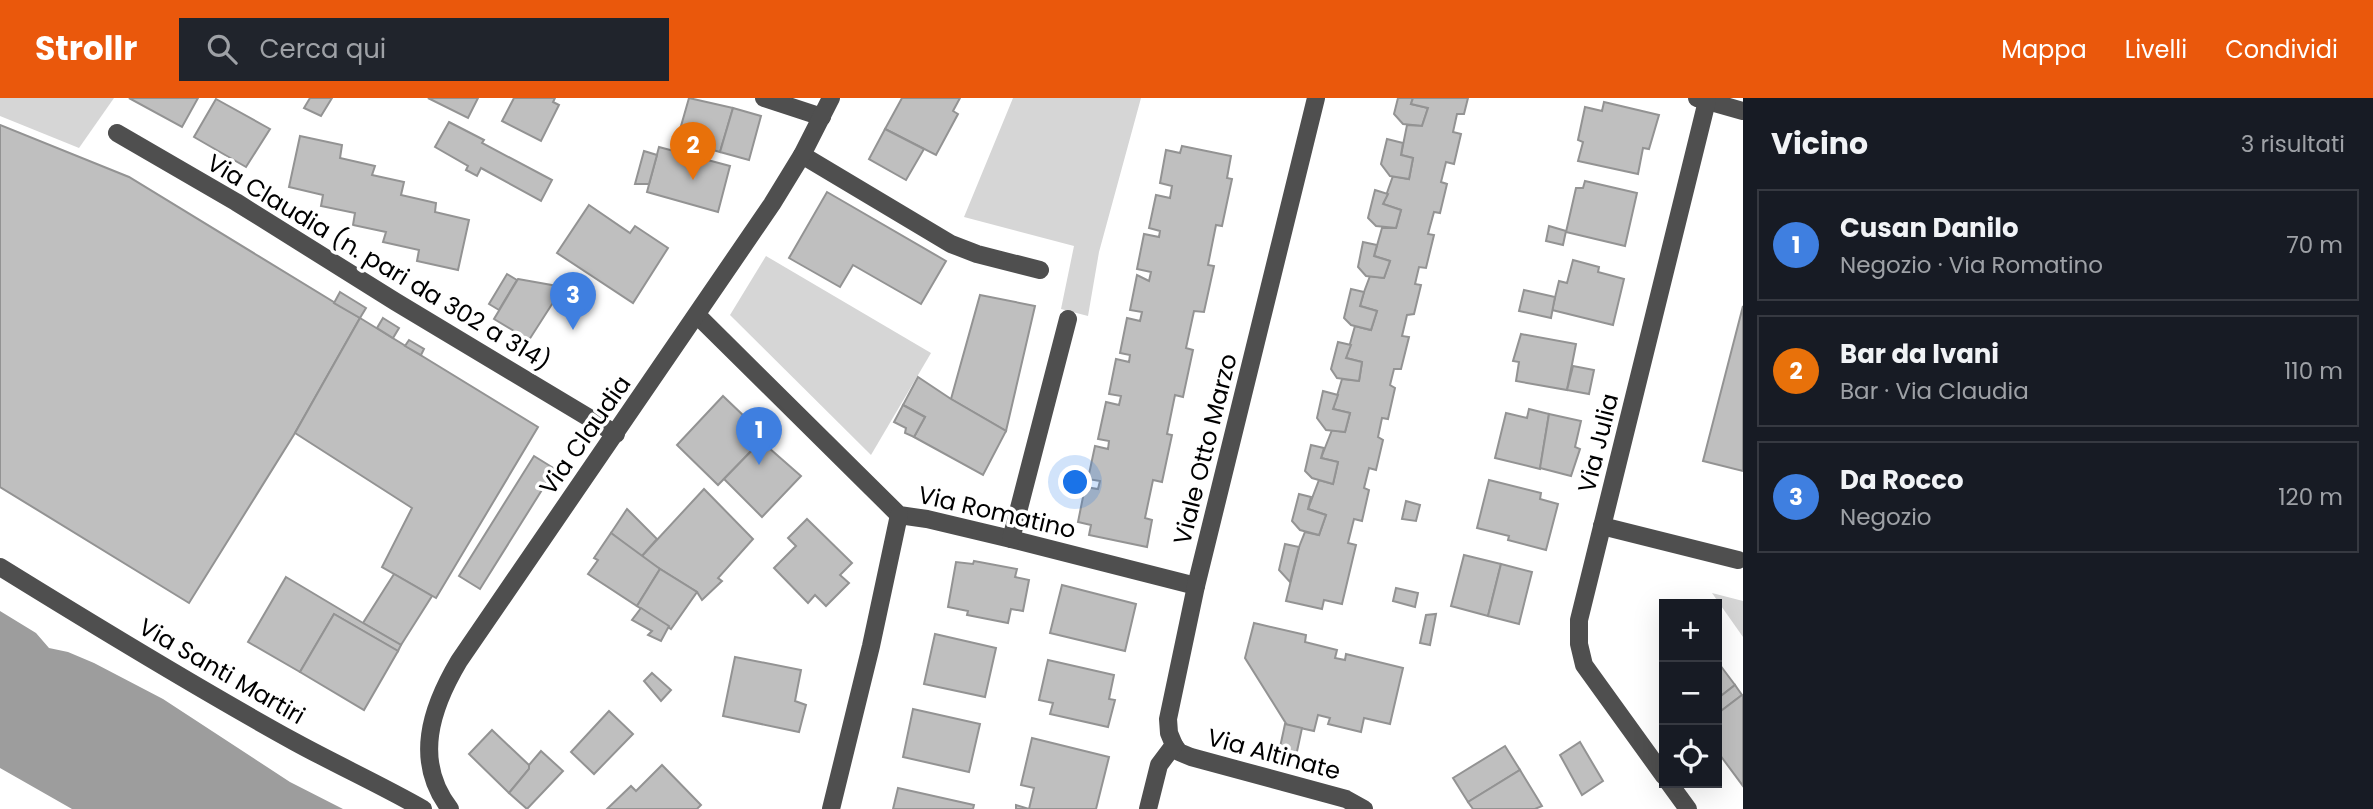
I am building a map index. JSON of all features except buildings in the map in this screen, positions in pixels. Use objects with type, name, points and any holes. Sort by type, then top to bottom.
[{"type":"street","points":[[764,98],[822,117]]},
{"type":"street","name":"Via Claudia","points":[[450,809],[438,791],[429,758],[432,723],[442,690],[459,661],[772,204],[802,155],[831,98]]},
{"type":"street","name":"Viale Otto Marzo","points":[[1174,745],[1169,733],[1168,719],[1196,586],[1316,98]]},
{"type":"street","name":"Via Julia","points":[[1659,769],[1584,665],[1579,644],[1579,620],[1702,99],[1743,111]]},
{"type":"street","name":"Via Claudia (n. pari da 302 a 314)","points":[[117,133],[236,202],[616,434]]},
{"type":"street","points":[[802,155],[951,244],[977,254],[1040,270]]},
{"type":"street","name":"Via Romatino","points":[[697,315],[899,515],[1011,539],[1196,586]]},
{"type":"street","points":[[1011,539],[1068,319]]},
{"type":"street","points":[[831,809],[871,646],[899,515]]},
{"type":"street","points":[[1602,526],[1738,560]]},
{"type":"street","name":"Via Santi Martiri","points":[[0,567],[129,646],[297,743],[380,784],[423,809]]},
{"type":"street","points":[[1148,809],[1159,765],[1174,745]]},
{"type":"street","name":"Via Altinate","points":[[1174,745],[1179,752],[1191,757],[1346,799],[1364,809]]},
{"type":"street","points":[[1673,788],[1688,809]]},
{"type":"shaded area","points":[[0,98],[114,98],[79,148],[0,116]]},
{"type":"shaded area","points":[[1013,98],[1141,98],[1099,252],[1088,316],[1061,309],[1074,246],[964,217]]},
{"type":"shaded area","points":[[766,256],[931,353],[871,455],[730,315]]},
{"type":"shaded area","points":[[1712,593],[1743,601],[1743,637],[1722,607],[1722,599],[1716,599]]},
{"type":"shaded area","points":[[0,611],[36,633],[49,648],[68,652],[94,663],[163,699],[290,782],[343,809],[72,809],[0,768]]},
{"type":"place","name":"Bar da Ivani","points":[[693,180]]},
{"type":"place","name":"Da Rocco","points":[[573,330]]},
{"type":"place","name":"Cusan Danilo","points":[[759,465]]}]
